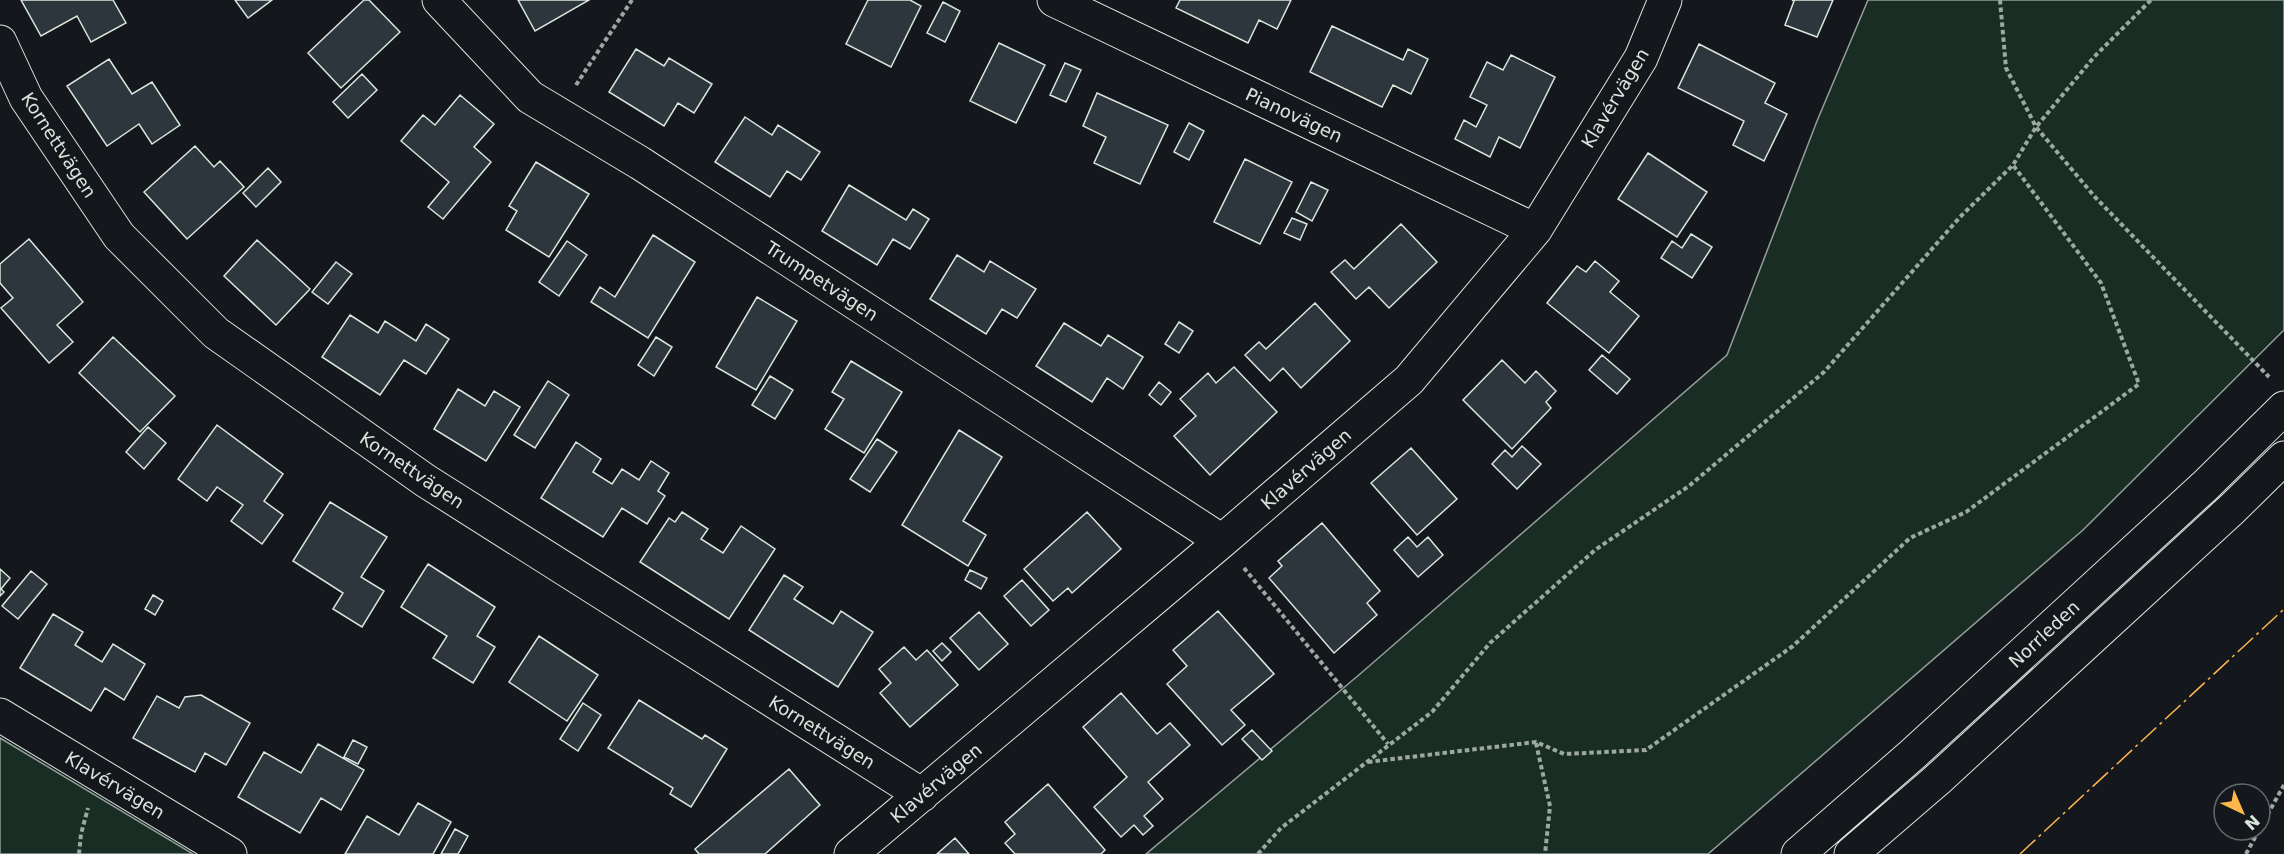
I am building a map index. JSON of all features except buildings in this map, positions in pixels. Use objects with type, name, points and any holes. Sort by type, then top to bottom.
[{"type":"main road","name":"Trumpetvägen","points":[[439,0],[530,97],[640,163],[1222,541]]},
{"type":"main road","name":"Pianovägen","points":[[1053,0],[1535,230]]},
{"type":"main road","name":"Klavérvägen","points":[[851,854],[1222,541],[1408,380],[1535,230],[1641,58],[1665,0]]},
{"type":"main road","name":"Kornettvägen","points":[[0,42],[26,98],[119,236],[216,333],[426,482],[922,795]]},
{"type":"main road","name":"Norrleden","points":[[1798,854],[1931,738],[2206,484],[2280,396]]},
{"type":"main road","name":"Norrleden","points":[[1851,854],[1989,732],[2233,508],[2284,458]]},
{"type":"main road","name":"Klavérvägen","points":[[0,715],[230,854]]},
{"type":"path","points":[[558,114],[632,0]]},
{"type":"path","points":[[2000,0],[2006,68],[2036,127],[2095,197],[2203,309],[2280,396]]},
{"type":"path","points":[[1258,854],[1281,828],[1432,712],[1490,643],[1595,550],[1689,486],[1824,372],[1960,217],[2013,165],[2036,127],[2094,57],[2151,0]]},
{"type":"path","points":[[1367,762],[1536,742],[1564,754],[1646,750],[1793,646],[1910,538],[1966,512],[2139,384],[2101,283],[2013,165]]},
{"type":"path","points":[[1222,541],[1388,744]]},
{"type":"path","points":[[1536,742],[1550,806],[1545,854]]},
{"type":"path","points":[[79,854],[87,812],[101,776]]},
{"type":"path","points":[[2272,807],[2284,785]]},
{"type":"green space","points":[[1868,0],[2284,0],[2284,330],[2083,530],[1708,854],[1146,854],[1360,674],[1727,355],[1817,121]]},
{"type":"green space","points":[[0,738],[193,854],[0,854]]},
{"type":"power","points":[[2020,854],[2284,609]]}]
